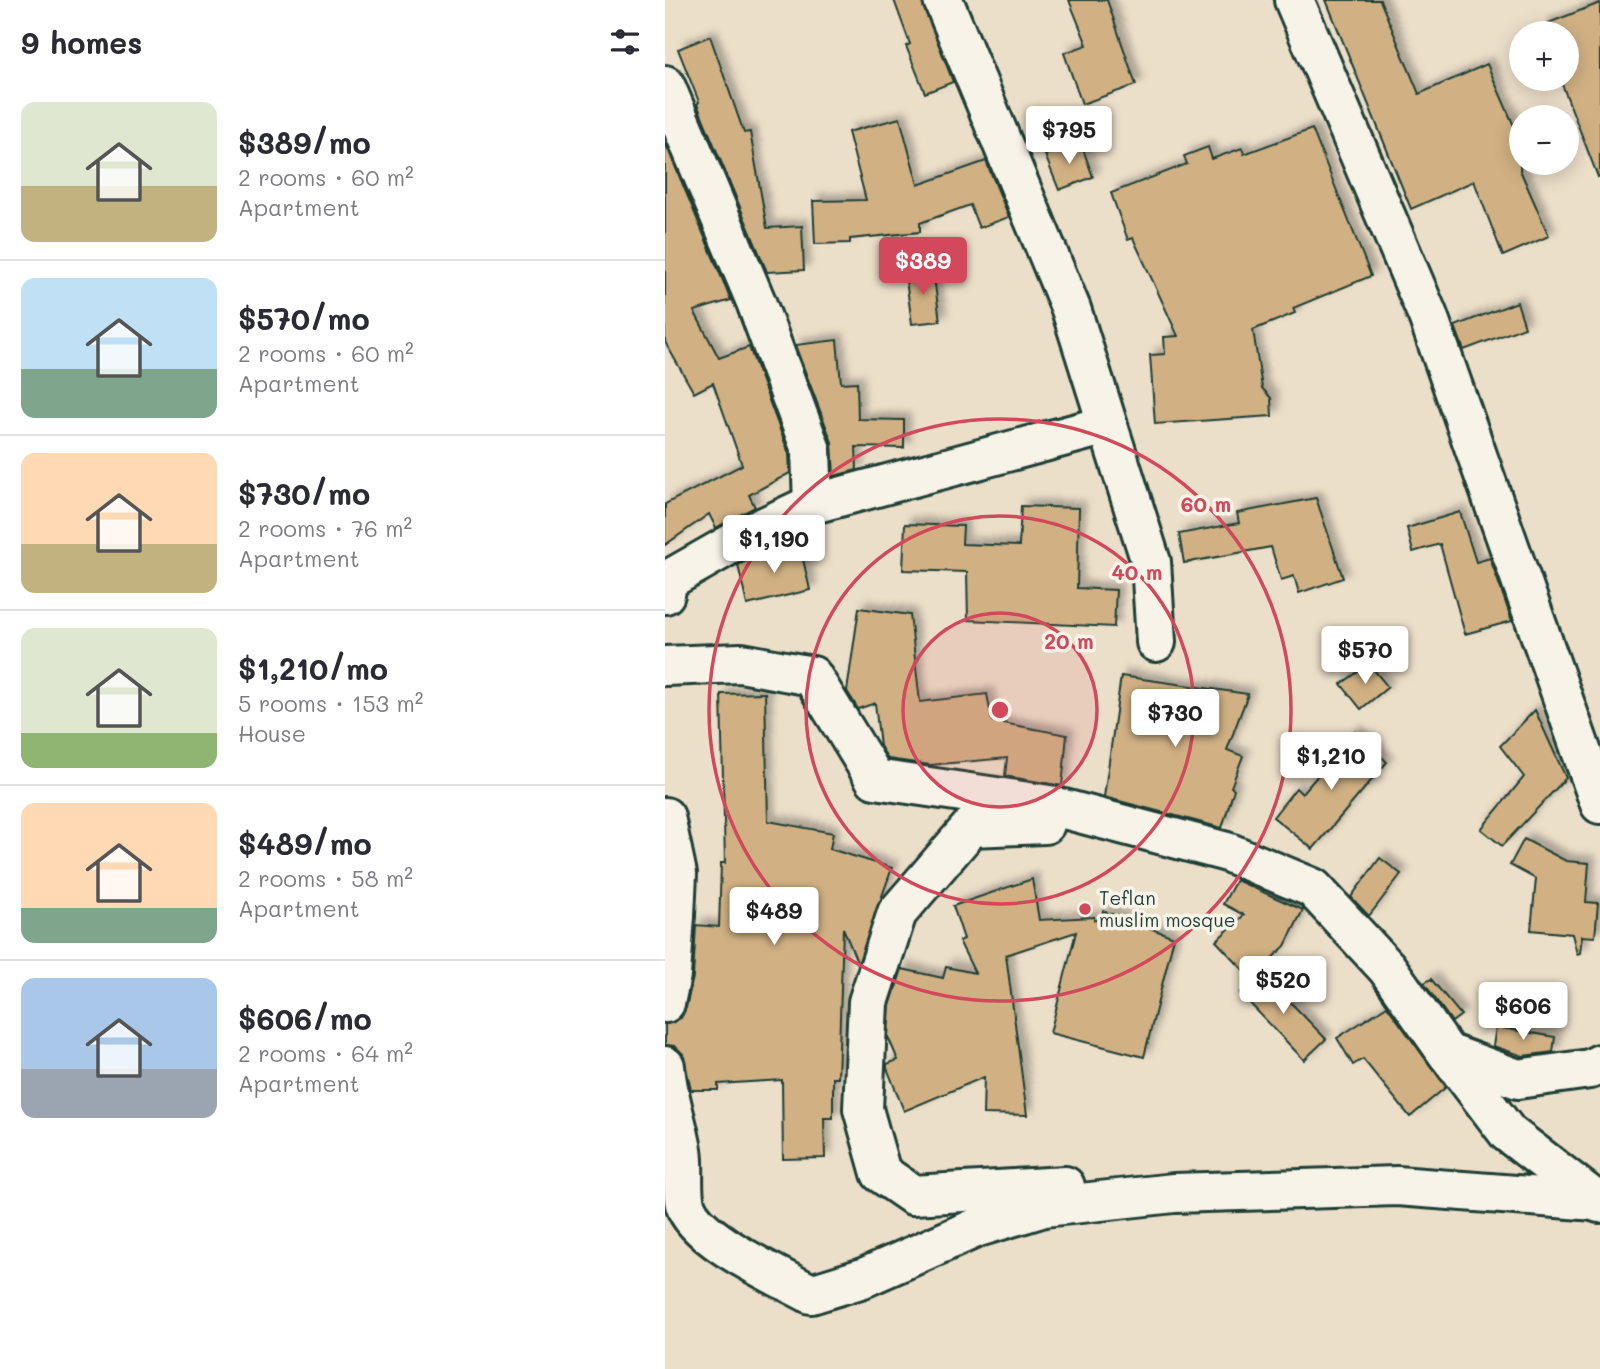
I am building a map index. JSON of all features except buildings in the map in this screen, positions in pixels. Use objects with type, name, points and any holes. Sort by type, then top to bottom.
[{"type":"street","points":[[943,0],[1071,309],[1151,562],[1156,642]]},
{"type":"street","points":[[1294,0],[1429,316],[1600,804]]},
{"type":"street","points":[[665,85],[757,302],[811,450],[813,504]]},
{"type":"street","points":[[666,584],[747,535],[813,504],[1107,425]]},
{"type":"street","points":[[665,666],[741,663],[812,676],[875,779],[1049,805],[1227,852],[1313,888],[1387,968],[1508,1133],[1598,1202]]},
{"type":"street","points":[[1049,805],[1045,824],[971,827],[897,914],[868,1002],[863,1109],[881,1173],[913,1195],[983,1189],[1095,1186],[1174,1193]]},
{"type":"street","points":[[665,817],[677,874],[670,917],[671,975],[665,1003]]},
{"type":"street","points":[[1447,1053],[1518,1079],[1590,1069],[1600,1064]]},
{"type":"street","points":[[665,1066],[667,1096],[675,1112],[683,1154],[685,1206],[709,1238],[811,1294],[863,1278],[978,1227],[1044,1207],[1174,1193],[1397,1186],[1598,1202]]},
{"type":"place","name":"Teflan muslim mosque","points":[[1085,909]]}]
